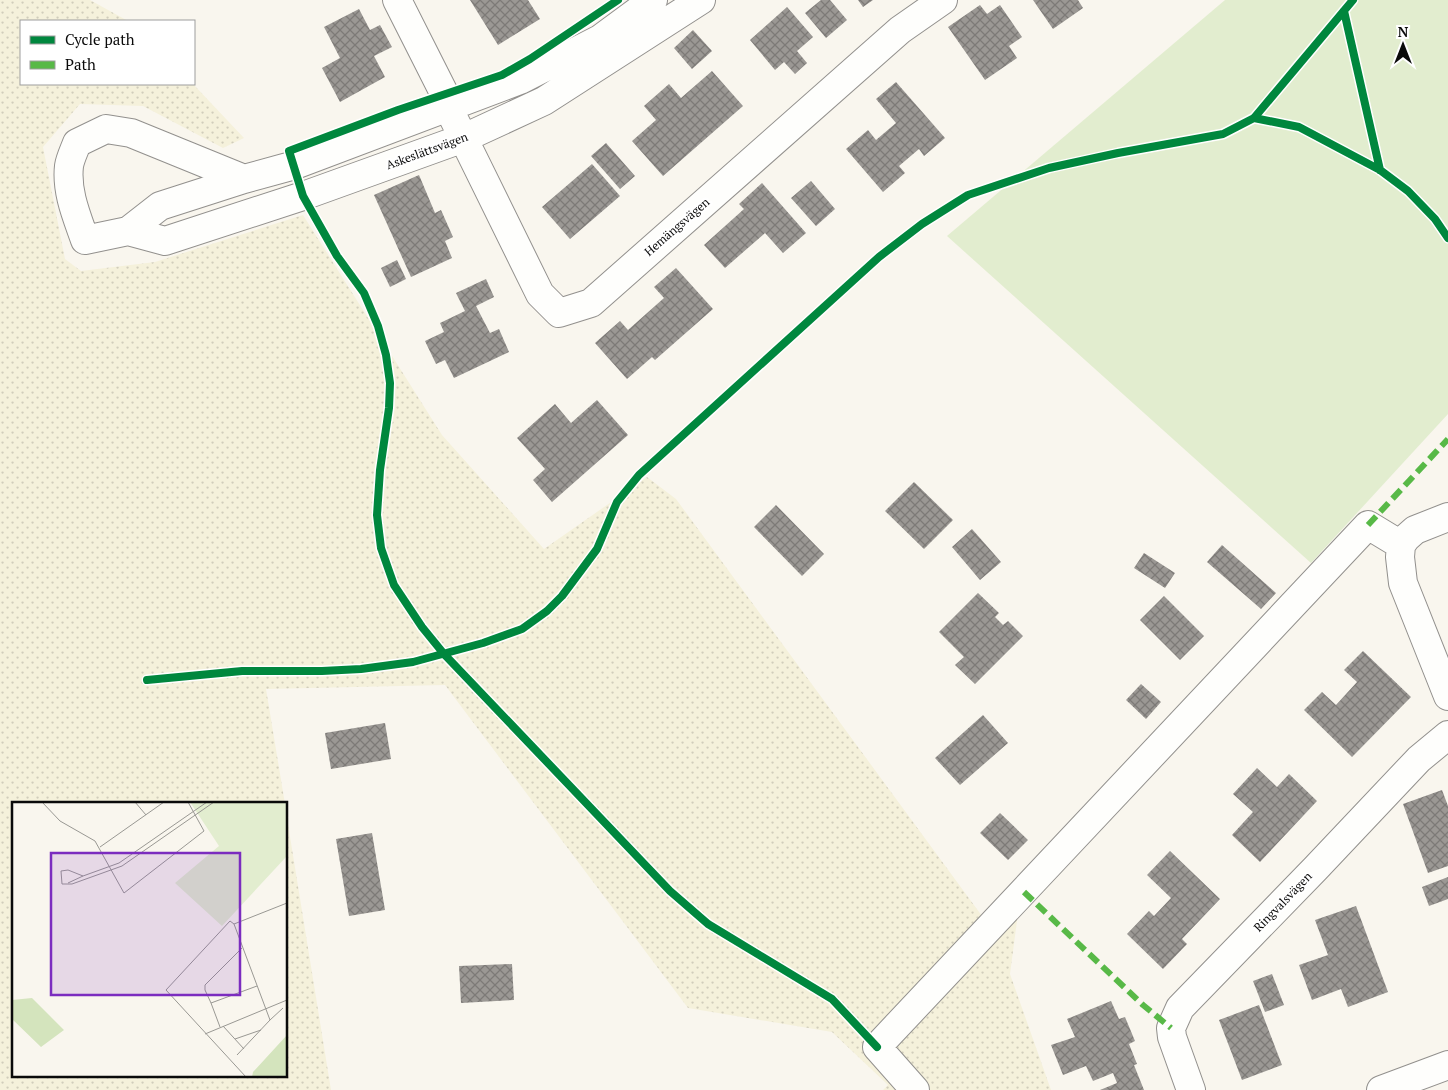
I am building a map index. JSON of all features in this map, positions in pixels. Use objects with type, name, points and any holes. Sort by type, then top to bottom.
[{"type":"street","points":[[398,0],[464,138]]},
{"type":"street","name":"Askeslättsvägen","points":[[244,179],[131,133],[106,129],[77,143],[69,165],[71,196],[85,240],[128,231],[160,206],[295,165],[520,80],[600,39],[653,0]]},
{"type":"street","name":"Askeslättsvägen","points":[[128,231],[165,241],[303,196],[464,138],[544,101],[702,0]]},
{"type":"street","name":"Hemängsvägen","points":[[464,138],[540,294],[559,313],[591,303],[900,30],[943,0]]},
{"type":"street","points":[[1448,517],[1415,530],[1406,538],[1401,545],[1400,570],[1403,583],[1448,696]]},
{"type":"street","points":[[915,1090],[877,1047],[1368,525],[1401,545]]},
{"type":"street","name":"Ringvalsvägen","points":[[1191,1090],[1172,1038],[1171,1028],[1180,1008],[1419,759],[1448,735]]},
{"type":"street","points":[[1381,1090],[1448,1064]]},
{"type":"shaded area","points":[[0,0],[90,0],[126,20],[20,20],[20,85],[194,85],[244,138],[223,148],[143,106],[80,104],[43,147],[65,259],[81,271],[155,262],[303,215],[442,435],[544,549],[647,477],[676,499],[982,916],[1018,913],[1010,974],[1051,1090],[883,1090],[888,1085],[832,1032],[688,1008],[445,685],[266,689],[285,802],[12,802],[12,1078],[288,1078],[288,824],[331,1090],[0,1090]]},
{"type":"green space","points":[[1225,0],[1448,0],[1448,414],[1311,563],[947,236]]},
{"type":"building","points":[[470,0],[528,0],[540,19],[498,45]]},
{"type":"building","points":[[821,0],[830,0],[847,20],[826,38],[805,13]]},
{"type":"building","points":[[858,0],[873,0],[863,7]]},
{"type":"building","points":[[1033,0],[1078,0],[1083,8],[1053,29]]},
{"type":"building","points":[[980,5],[987,14],[1000,5],[1022,37],[1009,46],[1017,58],[985,80],[948,27]]},
{"type":"building","points":[[787,7],[813,37],[797,51],[807,63],[795,74],[784,62],[775,70],[750,40]]},
{"type":"building","points":[[359,9],[370,30],[380,25],[392,47],[374,56],[385,77],[340,102],[322,68],[340,58],[324,27]]},
{"type":"building","points":[[693,30],[712,51],[692,69],[674,48]]},
{"type":"building","points":[[712,71],[743,106],[663,176],[632,141],[656,120],[644,106],[669,84],[681,98]]},
{"type":"building","points":[[896,82],[945,138],[924,156],[919,149],[899,166],[905,173],[883,192],[846,149],[868,130],[876,140],[896,123],[876,99]]},
{"type":"building","points":[[606,143],[635,176],[620,189],[591,156]]},
{"type":"building","points":[[592,164],[620,196],[570,239],[542,207]]},
{"type":"building","points":[[419,175],[435,213],[441,210],[453,237],[445,241],[452,258],[411,277],[374,195]]},
{"type":"building","points":[[811,181],[835,209],[816,226],[791,198]]},
{"type":"building","points":[[762,183],[806,233],[783,253],[765,233],[725,268],[704,245],[744,209],[739,204]]},
{"type":"building","points":[[397,260],[406,279],[390,287],[381,268]]},
{"type":"building","points":[[676,268],[713,309],[655,360],[652,357],[627,379],[595,343],[620,321],[628,330],[664,298],[654,287]]},
{"type":"building","points":[[486,279],[494,297],[476,306],[490,333],[499,329],[509,352],[454,378],[445,360],[436,364],[425,341],[444,332],[440,323],[465,311],[456,293]]},
{"type":"building","points":[[597,400],[628,435],[552,502],[533,480],[545,469],[517,438],[555,404],[571,423]]},
{"type":"building","points":[[914,482],[953,520],[924,549],[885,511]]},
{"type":"building","points":[[776,505],[824,554],[802,576],[754,527]]},
{"type":"building","points":[[972,529],[1001,562],[980,580],[952,547]]},
{"type":"building","points":[[1222,545],[1276,593],[1261,609],[1207,562]]},
{"type":"building","points":[[1144,553],[1175,573],[1165,588],[1134,568]]},
{"type":"building","points":[[978,593],[999,613],[995,617],[1003,625],[1008,621],[1023,636],[975,684],[955,665],[964,657],[939,632]]},
{"type":"building","points":[[1164,596],[1204,636],[1180,660],[1140,620]]},
{"type":"building","points":[[1363,651],[1411,697],[1352,757],[1304,710],[1322,692],[1336,705],[1357,682],[1344,670]]},
{"type":"building","points":[[1141,684],[1161,702],[1146,719],[1126,700]]},
{"type":"building","points":[[983,715],[1008,743],[960,785],[935,758]]},
{"type":"building","points":[[385,723],[391,759],[331,769],[325,733]]},
{"type":"building","points":[[1257,768],[1277,787],[1289,774],[1317,801],[1260,862],[1232,835],[1253,812],[1233,794]]},
{"type":"building","points":[[1442,790],[1448,806],[1448,866],[1428,873],[1403,804]]},
{"type":"building","points":[[1000,813],[1028,840],[1008,860],[980,833]]},
{"type":"building","points":[[372,833],[385,910],[349,916],[336,839]]},
{"type":"building","points":[[1170,851],[1220,899],[1182,939],[1187,944],[1163,969],[1127,934],[1149,911],[1154,916],[1171,898],[1147,875]]},
{"type":"building","points":[[1448,877],[1448,899],[1429,906],[1422,887]]},
{"type":"building","points":[[1356,906],[1388,992],[1348,1007],[1341,989],[1312,1000],[1299,965],[1328,955],[1315,920]]},
{"type":"building","points":[[512,964],[514,1000],[461,1003],[459,966]]},
{"type":"building","points":[[1272,974],[1284,1005],[1265,1012],[1253,981]]},
{"type":"building","points":[[1111,1001],[1119,1019],[1125,1017],[1135,1041],[1129,1044],[1137,1064],[1134,1065],[1144,1090],[1100,1090],[1117,1083],[1113,1073],[1093,1081],[1086,1066],[1063,1075],[1051,1045],[1075,1037],[1067,1019]]},
{"type":"building","points":[[1259,1005],[1282,1065],[1242,1080],[1219,1020]]},
{"type":"marked path","points":[[1368,525],[1448,439]]},
{"type":"marked path","points":[[1024,892],[1143,1005],[1171,1028]]},
{"type":"cycle path","points":[[618,0],[530,59],[502,75],[398,110],[289,151],[303,196],[337,256],[364,293],[378,326],[386,355],[390,383],[389,408],[380,470],[377,515],[381,548],[394,585],[422,627],[444,654],[670,891],[708,924],[832,999],[877,1047]]},
{"type":"cycle path","points":[[147,680],[242,671],[361,669],[413,662],[483,643],[522,629],[547,611],[562,596],[597,549],[617,502],[639,475],[879,257],[922,224],[968,195],[1049,168],[1223,134],[1254,118],[1353,0]]},
{"type":"cycle path","points":[[1344,11],[1380,170]]},
{"type":"cycle path","points":[[1254,118],[1299,127],[1380,170],[1408,191],[1435,219],[1448,238]]}]
